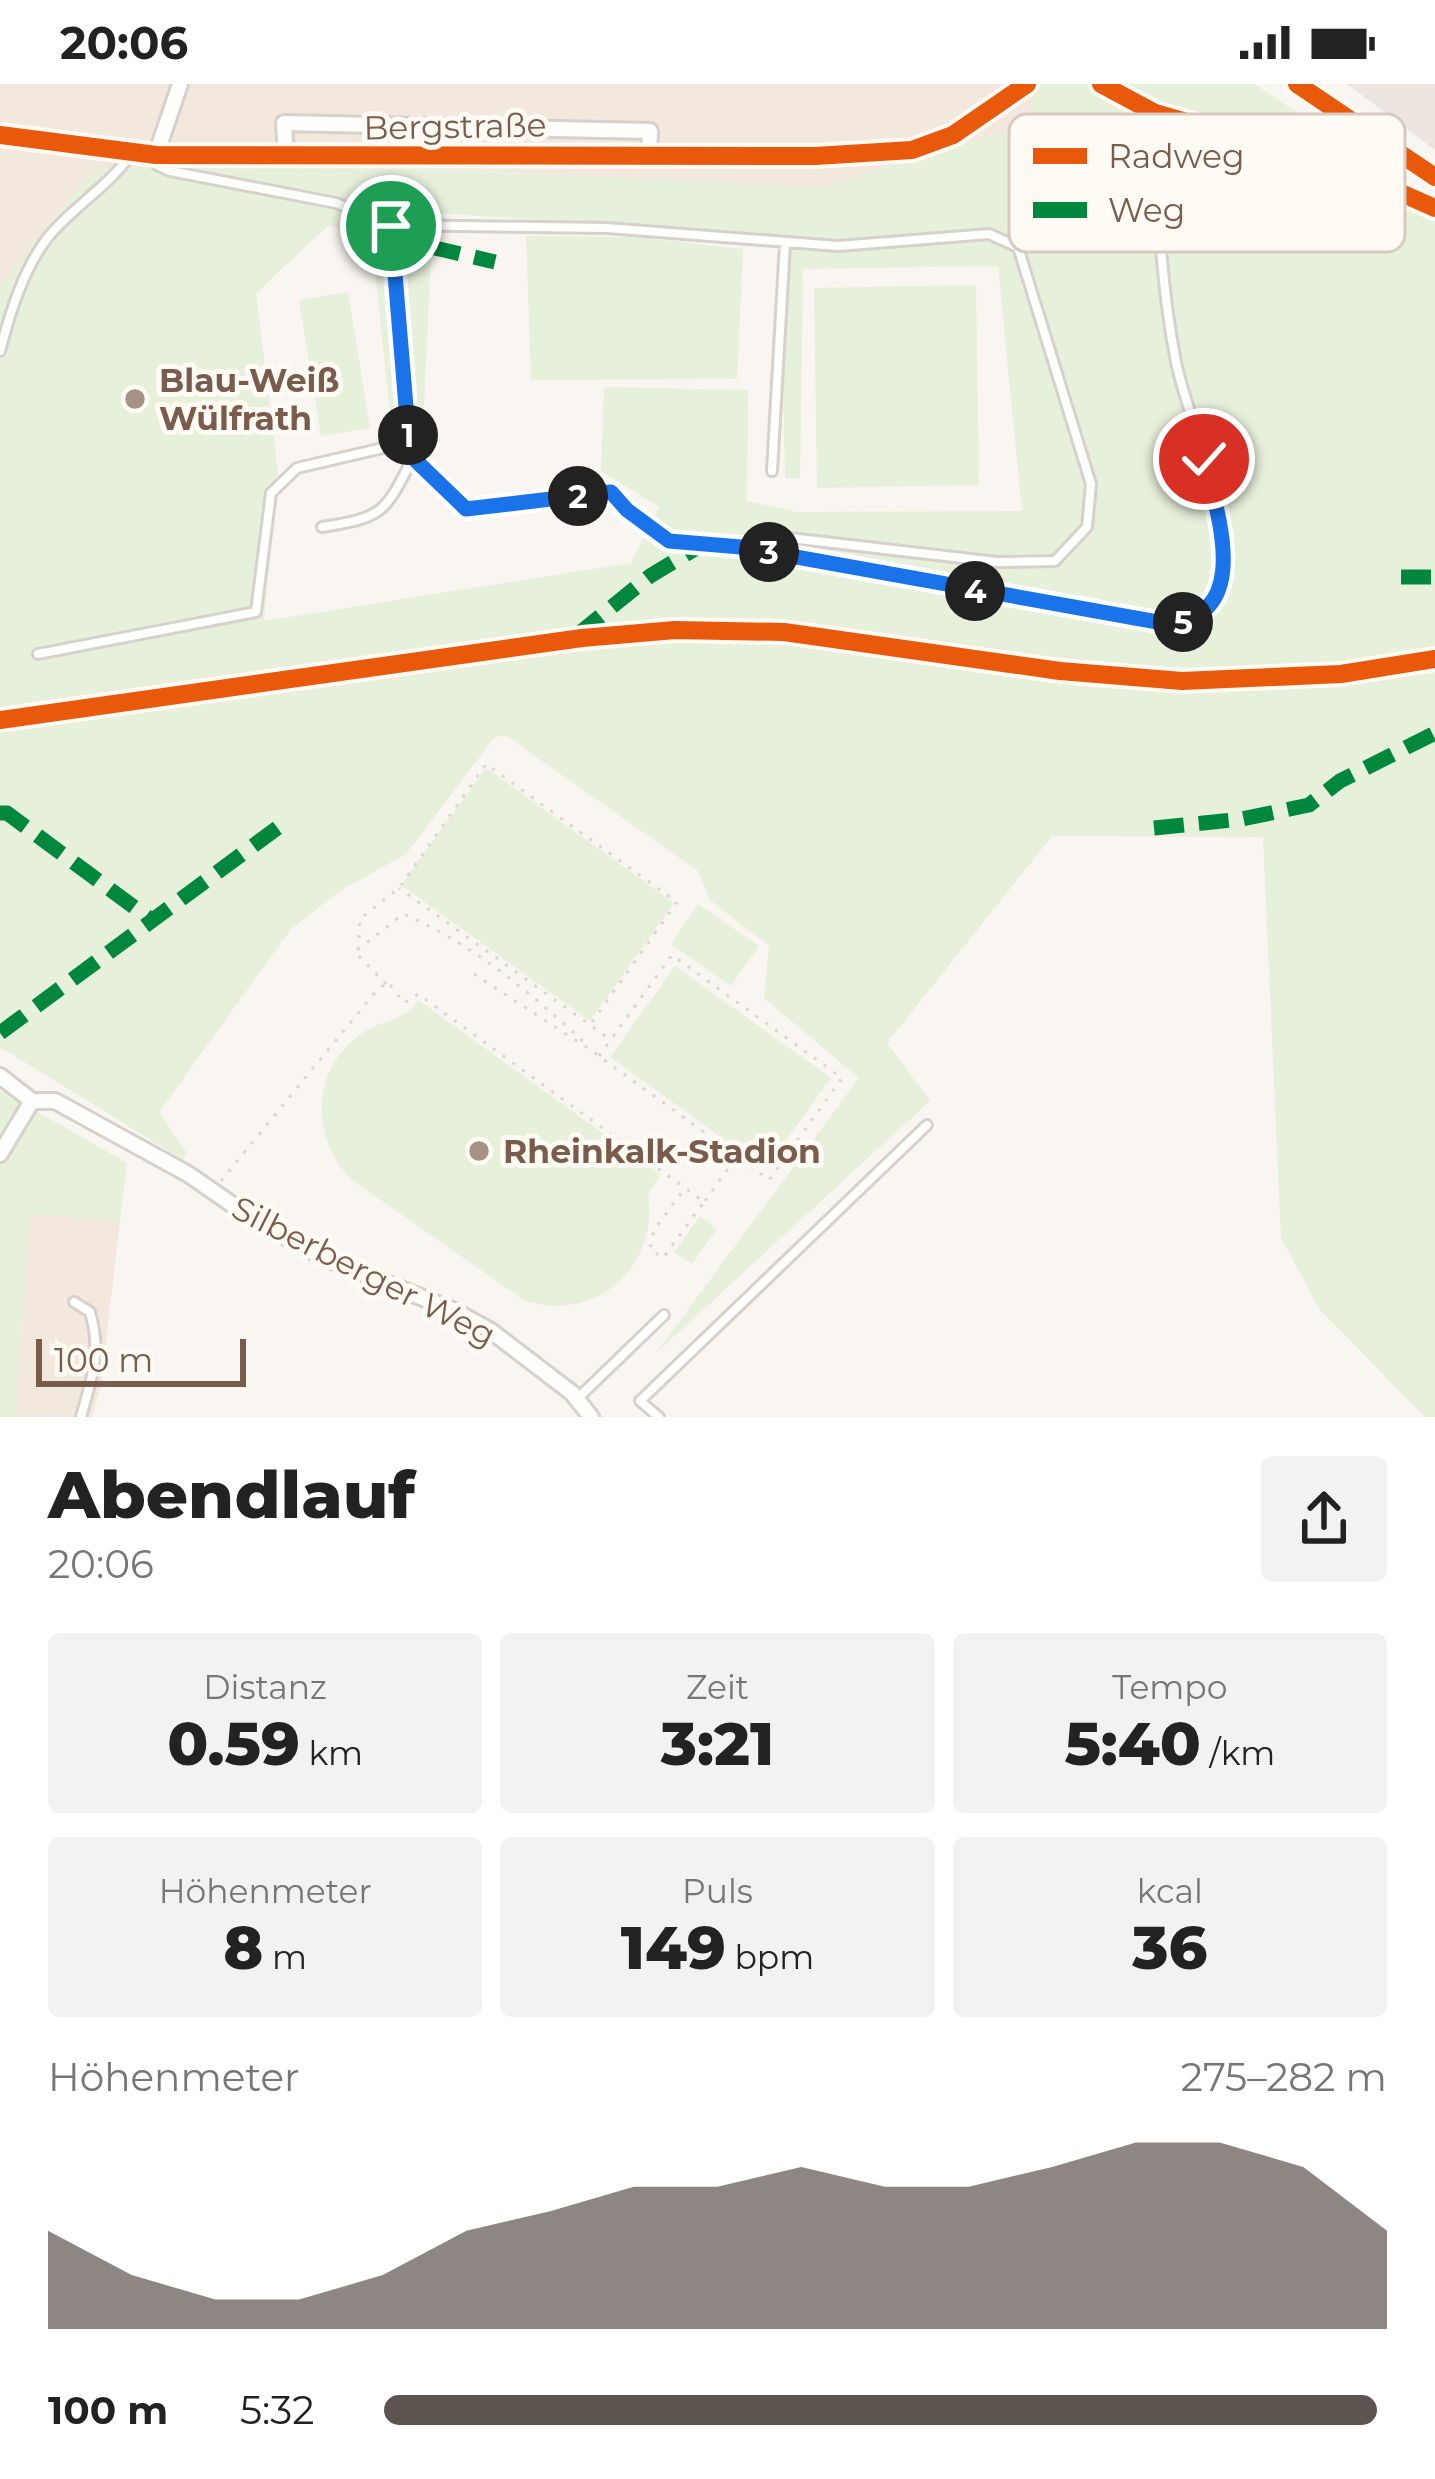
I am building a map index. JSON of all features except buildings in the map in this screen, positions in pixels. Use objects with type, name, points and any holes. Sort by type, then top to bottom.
[{"type":"street","points":[[156,155],[180,84]]},
{"type":"street","points":[[1298,84],[1342,114]]},
{"type":"street","name":"Bergstraße","points":[[286,158],[284,123],[650,130],[649,155]]},
{"type":"street","name":"Bergstraße","points":[[0,135],[156,155],[286,158],[815,156],[911,150]]},
{"type":"street","points":[[1405,157],[1435,177]]},
{"type":"street","name":"Silberberger Weg","points":[[0,1076],[32,1101],[55,1101],[78,1112],[327,1259],[455,1311],[491,1331],[577,1399],[591,1417]]},
{"type":"street","points":[[0,1154],[32,1101]]},
{"type":"lane","points":[[911,150],[952,135],[1028,84]]},
{"type":"lane","points":[[1101,84],[1158,114]]},
{"type":"lane","points":[[0,351],[11,309],[47,238],[117,174],[132,153]]},
{"type":"lane","points":[[156,155],[158,165],[170,171],[336,203],[391,226],[607,228],[838,246],[988,234],[1009,243]]},
{"type":"lane","points":[[1405,195],[1435,208]]},
{"type":"lane","points":[[391,226],[413,458],[466,509],[611,492],[669,541],[755,550],[1163,623],[1189,622],[1209,606],[1223,578],[1224,537],[1176,363],[1161,252]]},
{"type":"lane","points":[[772,471],[784,243]]},
{"type":"lane","points":[[755,550],[753,542],[764,535],[997,562],[1055,561],[1087,527],[1091,484],[1020,252]]},
{"type":"lane","points":[[38,654],[256,612],[271,493],[297,468],[409,442]]},
{"type":"lane","points":[[322,526],[381,512],[413,458]]},
{"type":"lane","points":[[659,1417],[640,1401],[927,1125]]},
{"type":"lane","points":[[74,1302],[90,1312],[98,1339],[97,1362],[81,1417]]},
{"type":"lane","points":[[577,1399],[664,1315]]},
{"type":"path","points":[[590,1024],[677,902],[487,764],[399,888],[360,919],[355,952],[404,1003],[418,994],[704,1202]]},
{"type":"path","points":[[399,888],[611,1040]]},
{"type":"path","points":[[358,950],[403,914],[441,930],[542,1004],[597,1055]]},
{"type":"path","points":[[474,974],[597,1055],[769,1180],[842,1078],[671,955],[597,1055]]},
{"type":"path","points":[[212,1192],[386,984]]},
{"type":"path","points":[[685,1188],[654,1230],[650,1249],[663,1258],[737,1156]]},
{"type":"shaded area","points":[[0,84],[1034,84],[1030,114],[1009,114],[1009,130],[822,187],[440,169],[0,285]]},
{"type":"shaded area","points":[[1347,84],[1435,84],[1435,150],[1405,128],[1405,114],[1387,114]]},
{"type":"shaded area","points":[[30,1214],[120,1221],[101,1385],[92,1417],[15,1417]]},
{"type":"green space","points":[[1034,84],[1254,84],[1300,114],[1030,114]]},
{"type":"green space","points":[[1009,130],[1009,252],[1405,252],[1405,182],[1435,202],[1435,1417],[1425,1417],[1320,1310],[1281,1238],[1263,837],[1052,836],[887,1043],[930,1101],[656,1353],[859,1078],[764,998],[769,946],[710,900],[698,871],[505,735],[495,737],[406,854],[340,891],[291,929],[159,1112],[187,1153],[183,1160],[0,1047],[0,285],[94,168],[440,169],[822,187]],"holes":[[[433,213],[780,235],[785,478],[800,479],[803,269],[998,266],[1022,511],[797,512],[747,501],[748,390],[604,387],[601,471],[659,507],[631,563],[264,621],[278,473],[256,293],[330,224],[372,245],[392,429],[423,426]]]},
{"type":"green space","points":[[526,236],[635,237],[743,249],[737,379],[531,380]]},
{"type":"green space","points":[[976,285],[979,485],[817,488],[814,288]]},
{"type":"green space","points":[[348,292],[370,428],[321,436],[299,300]]},
{"type":"green space","points":[[486,768],[674,903],[590,1021],[401,885]]},
{"type":"green space","points":[[698,904],[759,946],[731,986],[671,944]]},
{"type":"green space","points":[[675,966],[831,1078],[765,1169],[610,1057]]},
{"type":"green space","name":"Rheinkalk-Stadion","points":[[418,1000],[661,1175],[648,1193],[644,1244],[618,1283],[599,1296],[552,1306],[525,1301],[352,1180],[338,1163],[328,1144],[322,1103],[334,1064],[364,1032],[400,1017]]},
{"type":"green space","points":[[0,1090],[127,1163],[120,1221],[30,1214],[15,1417],[0,1417]]},
{"type":"green space","points":[[700,1216],[717,1229],[692,1264],[674,1252]]},
{"type":"marked path","points":[[391,225],[435,248],[495,262]]},
{"type":"marked path","points":[[577,635],[650,576],[703,544]]},
{"type":"marked path","points":[[1401,577],[1435,577]]},
{"type":"marked path","points":[[1154,828],[1242,819],[1309,805],[1340,781],[1435,733]]},
{"type":"marked path","points":[[0,813],[7,813],[150,919]]},
{"type":"marked path","points":[[0,1033],[288,820]]},
{"type":"cycle path","points":[[0,135],[156,155],[815,156],[912,150],[953,135],[1027,84]]},
{"type":"cycle path","points":[[1101,84],[1158,114]]},
{"type":"cycle path","points":[[1297,84],[1342,114]]},
{"type":"cycle path","points":[[1405,157],[1435,177]]},
{"type":"cycle path","points":[[1405,195],[1435,208]]},
{"type":"cycle path","points":[[0,720],[582,638],[675,630],[784,632],[1060,671],[1182,681],[1341,674],[1435,659]]},
{"type":"place","name":"Blau-Weiß Wülfrath","points":[[135,399]]},
{"type":"place","name":"Rheinkalk-Stadion","points":[[479,1151]]},
{"type":"route","points":[[391,226],[410,455],[466,509],[611,492],[669,541],[741,547],[1163,623],[1189,622],[1209,606],[1223,578],[1224,537],[1204,459]]}]
